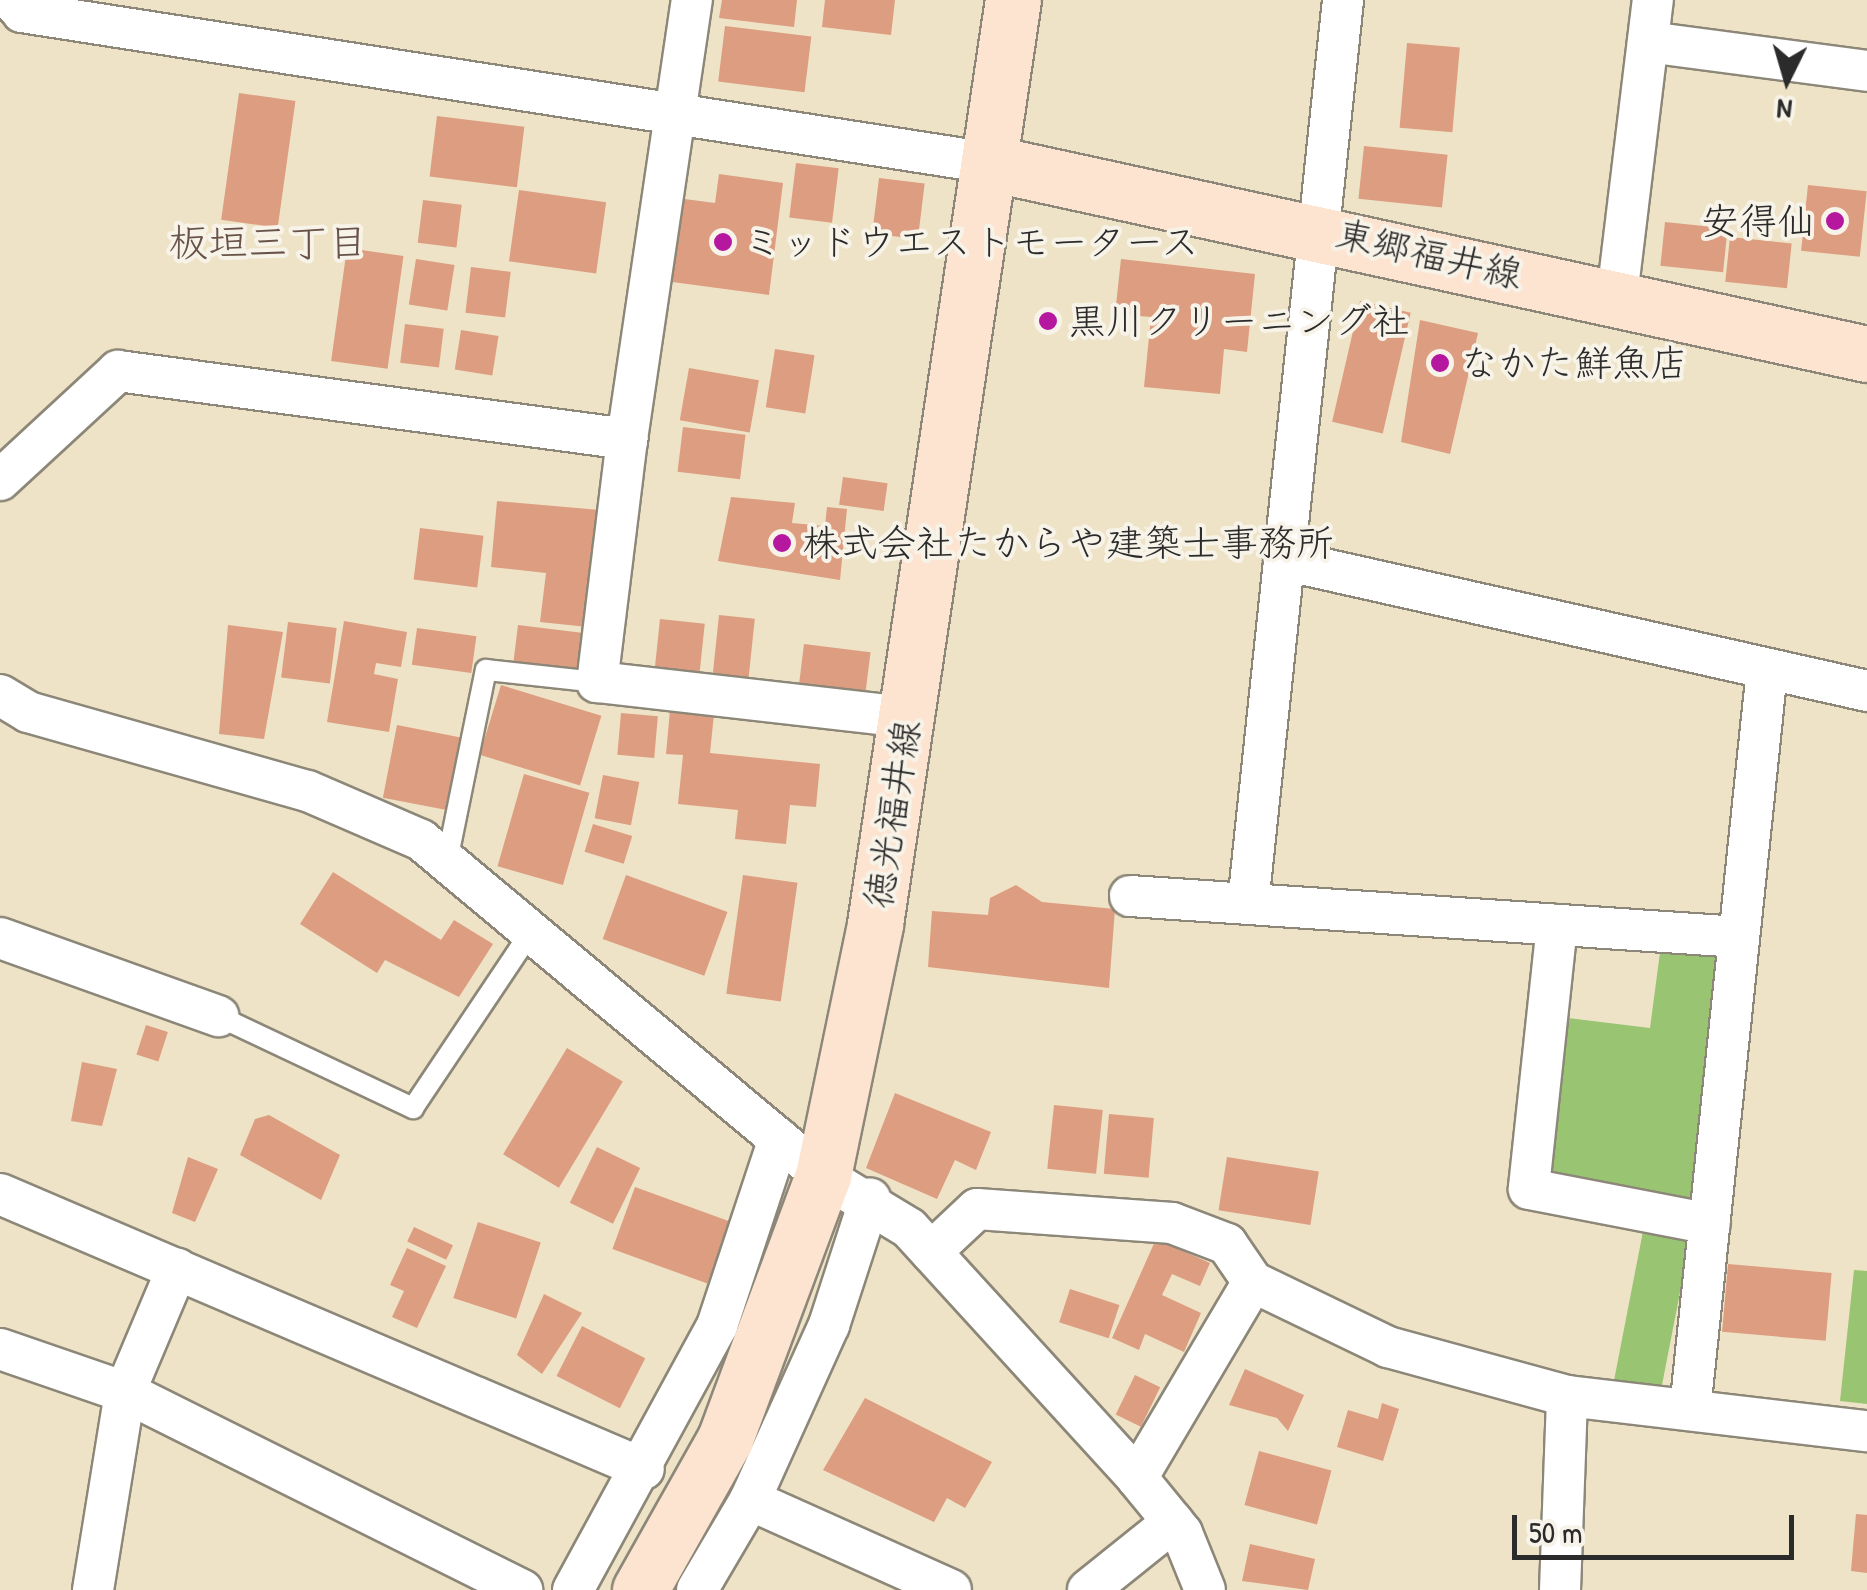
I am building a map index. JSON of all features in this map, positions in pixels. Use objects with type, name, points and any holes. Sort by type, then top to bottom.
[{"type":"main road","name":"徳光福井線","points":[[640,1590],[725,1439],[846,1187],[906,717],[1012,0]]},
{"type":"main road","name":"東郷福井線","points":[[990,164],[1320,229],[1867,354]]},
{"type":"street","points":[[692,0],[597,682],[906,717]]},
{"type":"street","points":[[1248,904],[1344,0]]},
{"type":"street","points":[[1618,296],[1654,0]]},
{"type":"street","points":[[11,16],[677,110],[990,164]]},
{"type":"street","points":[[1648,42],[1867,70]]},
{"type":"street","points":[[0,480],[118,370],[628,439]]},
{"type":"street","points":[[1284,560],[1867,691]]},
{"type":"street","points":[[1690,1410],[1767,670]]},
{"type":"street","points":[[0,695],[28,712],[308,791],[420,840],[779,1138],[930,1252],[1173,1522],[1205,1590]]},
{"type":"street","points":[[1130,896],[1740,937]]},
{"type":"street","points":[[1558,924],[1529,1189],[1710,1224]]},
{"type":"street","points":[[0,938],[218,1016]]},
{"type":"street","points":[[574,1590],[644,1469],[717,1326],[779,1138]]},
{"type":"street","points":[[697,1590],[750,1500],[829,1325],[846,1187]]},
{"type":"street","points":[[0,1194],[644,1469]]},
{"type":"street","points":[[930,1252],[977,1209],[1172,1223],[1227,1244],[1253,1282],[1388,1347],[1567,1396],[1867,1431]]},
{"type":"street","points":[[94,1590],[125,1392],[177,1269]]},
{"type":"street","points":[[1137,1478],[1253,1282]]},
{"type":"street","points":[[0,1349],[125,1392],[522,1590]]},
{"type":"street","points":[[1560,1590],[1567,1396]]},
{"type":"street","points":[[750,1500],[951,1590]]},
{"type":"street","points":[[1088,1590],[1173,1522]]},
{"type":"lane","points":[[447,862],[486,670],[597,682]]},
{"type":"lane","points":[[218,1016],[413,1108],[531,932]]},
{"type":"green space","points":[[1661,945],[1723,952],[1695,1206],[1539,1176],[1560,1017],[1650,1028]]},
{"type":"green space","points":[[1645,1221],[1692,1230],[1660,1393],[1613,1384]]},
{"type":"green space","points":[[1854,1270],[1867,1271],[1867,1404],[1840,1401]]},
{"type":"building","points":[[722,0],[797,0],[794,27],[719,18]]},
{"type":"building","points":[[825,0],[895,0],[891,35],[822,27]]},
{"type":"building","points":[[725,26],[811,37],[805,92],[718,82]]},
{"type":"building","points":[[1407,43],[1460,48],[1452,132],[1400,128]]},
{"type":"building","points":[[239,93],[295,101],[278,228],[221,220]]},
{"type":"building","points":[[437,116],[524,127],[517,187],[430,177]]},
{"type":"building","points":[[1364,146],[1448,155],[1442,207],[1358,199]]},
{"type":"building","points":[[796,163],[839,168],[832,223],[789,218]]},
{"type":"building","name":"ミッドウエストモータース","points":[[719,174],[783,183],[769,295],[665,281],[677,198],[715,203]]},
{"type":"building","points":[[879,178],[925,184],[918,239],[872,234]]},
{"type":"building","name":"安得仙","points":[[1808,185],[1867,191],[1860,257],[1801,251]]},
{"type":"building","points":[[519,190],[606,202],[596,274],[509,261]]},
{"type":"building","points":[[423,200],[462,205],[456,247],[418,243]]},
{"type":"building","points":[[1665,222],[1728,229],[1723,272],[1660,266]]},
{"type":"building","points":[[1730,237],[1792,243],[1787,288],[1725,282]]},
{"type":"building","points":[[347,248],[403,256],[388,369],[331,361]]},
{"type":"building","points":[[416,259],[455,265],[447,311],[409,304]]},
{"type":"building","points":[[1121,259],[1255,274],[1247,352],[1224,349],[1220,394],[1144,387],[1151,317],[1115,314]]},
{"type":"building","points":[[471,267],[511,272],[505,318],[465,313]]},
{"type":"building","points":[[1360,301],[1411,313],[1383,434],[1332,422]]},
{"type":"building","name":"なかた鮮魚店","points":[[1420,320],[1478,333],[1450,454],[1401,442]]},
{"type":"building","points":[[405,324],[444,329],[439,367],[400,363]]},
{"type":"building","points":[[461,330],[499,336],[492,375],[455,370]]},
{"type":"building","points":[[775,349],[815,355],[805,414],[766,407]]},
{"type":"building","points":[[689,368],[759,380],[750,433],[680,420]]},
{"type":"building","points":[[683,427],[746,435],[740,479],[678,472]]},
{"type":"building","points":[[843,477],[888,483],[884,511],[839,505]]},
{"type":"building","name":"株式会社たからや建築士事務所","points":[[731,497],[795,503],[792,523],[825,526],[827,507],[847,509],[840,580],[718,561]]},
{"type":"building","points":[[497,501],[600,510],[588,627],[540,622],[546,573],[491,567]]},
{"type":"building","points":[[420,528],[484,536],[477,587],[414,580]]},
{"type":"building","points":[[719,615],[755,619],[748,681],[712,678]]},
{"type":"building","points":[[660,619],[705,624],[699,678],[654,674]]},
{"type":"building","points":[[344,621],[407,632],[401,667],[376,663],[374,674],[398,679],[389,732],[327,722]]},
{"type":"building","points":[[288,622],[337,628],[330,684],[281,678]]},
{"type":"building","points":[[228,625],[283,632],[264,739],[219,734]]},
{"type":"building","points":[[518,625],[584,633],[579,670],[513,662]]},
{"type":"building","points":[[417,628],[476,636],[471,673],[412,665]]},
{"type":"building","points":[[804,644],[871,652],[865,694],[799,686]]},
{"type":"building","points":[[501,685],[601,716],[580,786],[480,755]]},
{"type":"building","points":[[670,710],[714,714],[710,753],[820,764],[816,807],[790,805],[786,844],[735,839],[738,810],[678,804],[683,755],[666,754]]},
{"type":"building","points":[[621,713],[658,716],[654,758],[617,755]]},
{"type":"building","points":[[397,725],[461,737],[447,810],[383,798]]},
{"type":"building","points":[[524,774],[589,793],[563,885],[498,866]]},
{"type":"building","points":[[603,775],[639,782],[631,825],[595,818]]},
{"type":"building","points":[[593,824],[632,836],[624,864],[585,852]]},
{"type":"building","points":[[333,872],[441,940],[454,920],[493,944],[459,997],[385,960],[377,973],[300,924]]},
{"type":"building","points":[[626,875],[727,912],[704,976],[603,939]]},
{"type":"building","points":[[743,875],[797,883],[781,1001],[726,994]]},
{"type":"building","points":[[1016,885],[1042,902],[1115,909],[1109,988],[928,967],[932,911],[988,915],[990,898]]},
{"type":"building","points":[[146,1025],[168,1032],[158,1062],[136,1054]]},
{"type":"building","points":[[567,1048],[623,1081],[559,1188],[503,1154]]},
{"type":"building","points":[[82,1062],[117,1069],[102,1126],[71,1121]]},
{"type":"building","points":[[895,1093],[991,1132],[976,1170],[955,1160],[937,1199],[866,1168]]},
{"type":"building","points":[[1054,1105],[1103,1110],[1096,1174],[1047,1169]]},
{"type":"building","points":[[1109,1114],[1154,1118],[1149,1178],[1104,1174]]},
{"type":"building","points":[[269,1115],[340,1155],[321,1200],[240,1155],[255,1119]]},
{"type":"building","points":[[597,1147],[640,1168],[613,1224],[570,1203]]},
{"type":"building","points":[[188,1157],[218,1169],[195,1222],[172,1213]]},
{"type":"building","points":[[1227,1157],[1319,1172],[1310,1225],[1219,1210]]},
{"type":"building","points":[[635,1187],[730,1222],[707,1284],[612,1249]]},
{"type":"building","points":[[478,1222],[541,1242],[516,1318],[453,1298]]},
{"type":"building","points":[[414,1227],[453,1245],[446,1260],[407,1242]]},
{"type":"building","points":[[1156,1239],[1210,1263],[1200,1286],[1172,1274],[1162,1295],[1201,1313],[1184,1352],[1145,1334],[1139,1350],[1112,1338]]},
{"type":"building","points":[[407,1248],[446,1266],[417,1328],[392,1317],[404,1291],[390,1285]]},
{"type":"building","points":[[1728,1264],[1832,1273],[1826,1341],[1722,1332]]},
{"type":"building","points":[[1070,1289],[1119,1305],[1109,1338],[1059,1322]]},
{"type":"building","points":[[544,1294],[582,1313],[542,1374],[517,1355]]},
{"type":"building","points":[[582,1326],[645,1358],[620,1408],[557,1376]]},
{"type":"building","points":[[1245,1369],[1304,1395],[1288,1431],[1277,1418],[1229,1405]]},
{"type":"building","points":[[1135,1375],[1160,1387],[1141,1427],[1116,1415]]},
{"type":"building","points":[[865,1398],[992,1462],[965,1508],[947,1498],[934,1522],[823,1470]]},
{"type":"building","points":[[1382,1403],[1399,1409],[1383,1461],[1337,1447],[1348,1410],[1378,1419]]},
{"type":"building","points":[[1259,1451],[1331,1470],[1317,1525],[1245,1505]]},
{"type":"building","points":[[1856,1514],[1867,1515],[1867,1573],[1851,1571]]},
{"type":"building","points":[[1250,1544],[1315,1559],[1308,1590],[1242,1581]]},
{"type":"place","name":"安得仙","points":[[1835,221]]},
{"type":"place","name":"ミッドウエストモータース","points":[[723,242]]},
{"type":"place","name":"黒川クリーニング社","points":[[1048,321]]},
{"type":"place","name":"なかた鮮魚店","points":[[1440,363]]},
{"type":"place","name":"株式会社たからや建築士事務所","points":[[782,543]]},
{"type":"district","name":"板垣三丁目","points":[[268,241]]}]
